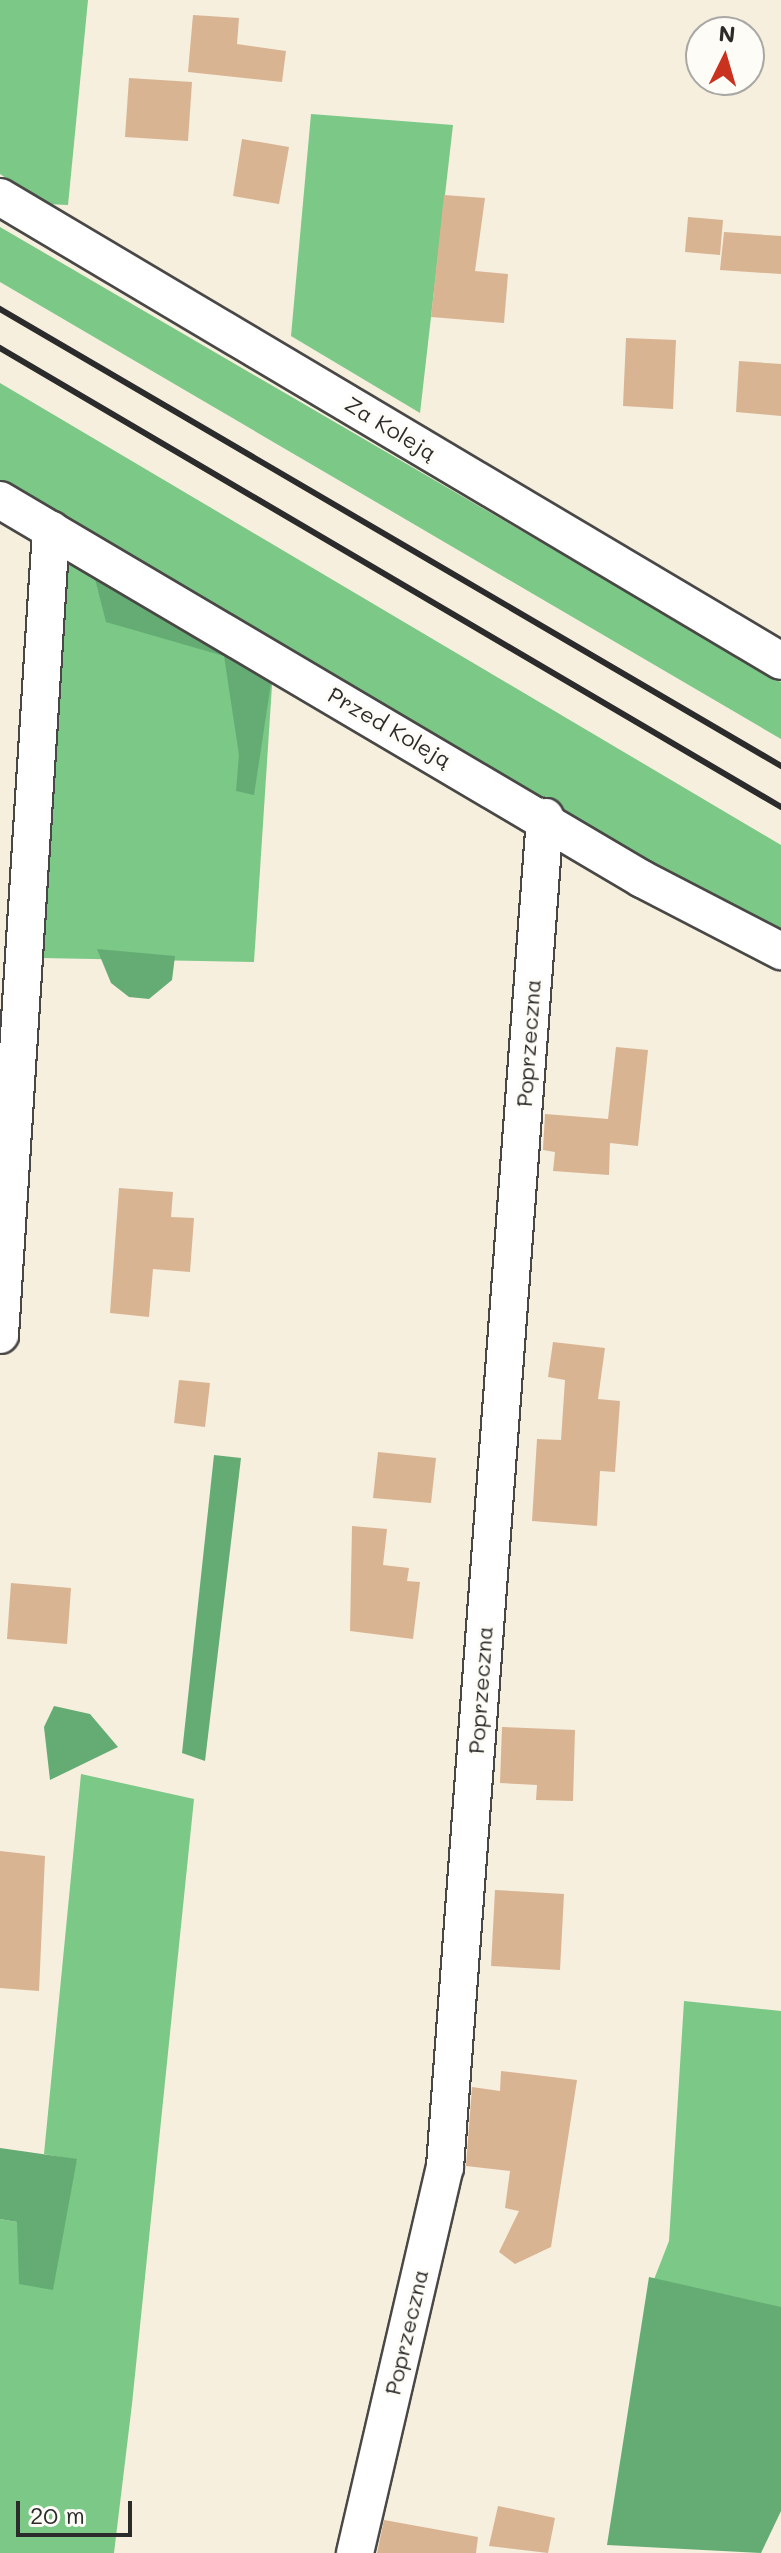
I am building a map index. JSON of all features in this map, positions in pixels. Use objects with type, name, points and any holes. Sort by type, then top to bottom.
[{"type":"street","name":"Za Koleją","points":[[0,197],[781,661]]},
{"type":"street","name":"Przed Koleją","points":[[0,500],[545,817],[642,879],[781,951]]},
{"type":"street","points":[[0,1335],[51,530]]},
{"type":"street","name":"Poprzeczna","points":[[355,2553],[445,2167],[545,817]]},
{"type":"green space","points":[[0,0],[88,0],[68,205],[46,204],[0,174]]},
{"type":"green space","points":[[311,114],[453,125],[420,413],[291,336]]},
{"type":"green space","points":[[0,227],[781,682],[781,739],[0,282]]},
{"type":"green space","points":[[0,383],[781,845],[781,942],[0,482]]},
{"type":"green space","points":[[57,552],[273,670],[254,962],[40,958]]},
{"type":"green space","points":[[92,567],[273,670],[254,795],[236,791],[239,755],[224,656],[106,622]]},
{"type":"green space","points":[[97,949],[175,956],[172,980],[149,999],[129,997],[111,983]]},
{"type":"green space","points":[[214,1455],[241,1458],[205,1761],[182,1753]]},
{"type":"green space","points":[[54,1706],[90,1714],[118,1747],[50,1780],[44,1727]]},
{"type":"green space","points":[[81,1774],[194,1799],[132,2404],[114,2553],[0,2553],[0,2219],[17,2222],[77,2160],[44,2154]]},
{"type":"green space","points":[[684,2001],[781,2011],[781,2308],[653,2282],[669,2241]]},
{"type":"green space","points":[[0,2148],[77,2159],[53,2290],[19,2284],[17,2222],[0,2219]]},
{"type":"green space","points":[[649,2277],[781,2307],[781,2511],[761,2553],[607,2545]]},
{"type":"building","points":[[193,15],[239,18],[237,44],[286,51],[282,82],[188,72]]},
{"type":"building","points":[[129,78],[192,82],[188,141],[125,137]]},
{"type":"building","points":[[242,139],[289,147],[279,204],[233,196]]},
{"type":"building","points":[[444,195],[485,198],[475,271],[508,274],[504,323],[431,317]]},
{"type":"building","points":[[688,217],[723,220],[720,255],[685,252]]},
{"type":"building","points":[[724,232],[781,236],[781,274],[720,270]]},
{"type":"building","points":[[626,338],[676,340],[673,409],[623,406]]},
{"type":"building","points":[[739,361],[781,364],[781,416],[736,412]]},
{"type":"building","points":[[616,1047],[648,1050],[638,1146],[610,1143],[609,1175],[553,1171],[555,1152],[543,1150],[545,1114],[608,1119]]},
{"type":"building","points":[[119,1188],[173,1192],[171,1217],[194,1218],[190,1272],[153,1269],[149,1317],[110,1313]]},
{"type":"building","points":[[553,1342],[605,1348],[598,1399],[620,1401],[615,1472],[600,1471],[597,1526],[532,1521],[537,1439],[561,1440],[565,1380],[548,1377]]},
{"type":"building","points":[[179,1380],[210,1383],[205,1427],[174,1423]]},
{"type":"building","points":[[378,1452],[436,1458],[431,1503],[373,1498]]},
{"type":"building","points":[[352,1526],[387,1529],[383,1565],[409,1568],[407,1581],[420,1582],[413,1639],[350,1631]]},
{"type":"building","points":[[11,1583],[71,1588],[67,1644],[7,1639]]},
{"type":"building","points":[[502,1727],[575,1730],[573,1801],[536,1800],[537,1785],[500,1783]]},
{"type":"building","points":[[0,1851],[45,1856],[39,1991],[0,1988]]},
{"type":"building","points":[[495,1890],[564,1894],[560,1970],[491,1966]]},
{"type":"building","points":[[501,2071],[577,2080],[551,2247],[515,2264],[499,2252],[519,2211],[505,2208],[510,2171],[466,2166],[472,2087],[500,2091]]},
{"type":"building","points":[[498,2506],[555,2518],[548,2553],[489,2546]]},
{"type":"building","points":[[384,2520],[478,2537],[476,2553],[377,2553]]},
{"type":"railway","points":[[0,309],[781,766]]},
{"type":"railway","points":[[0,348],[781,807]]}]
